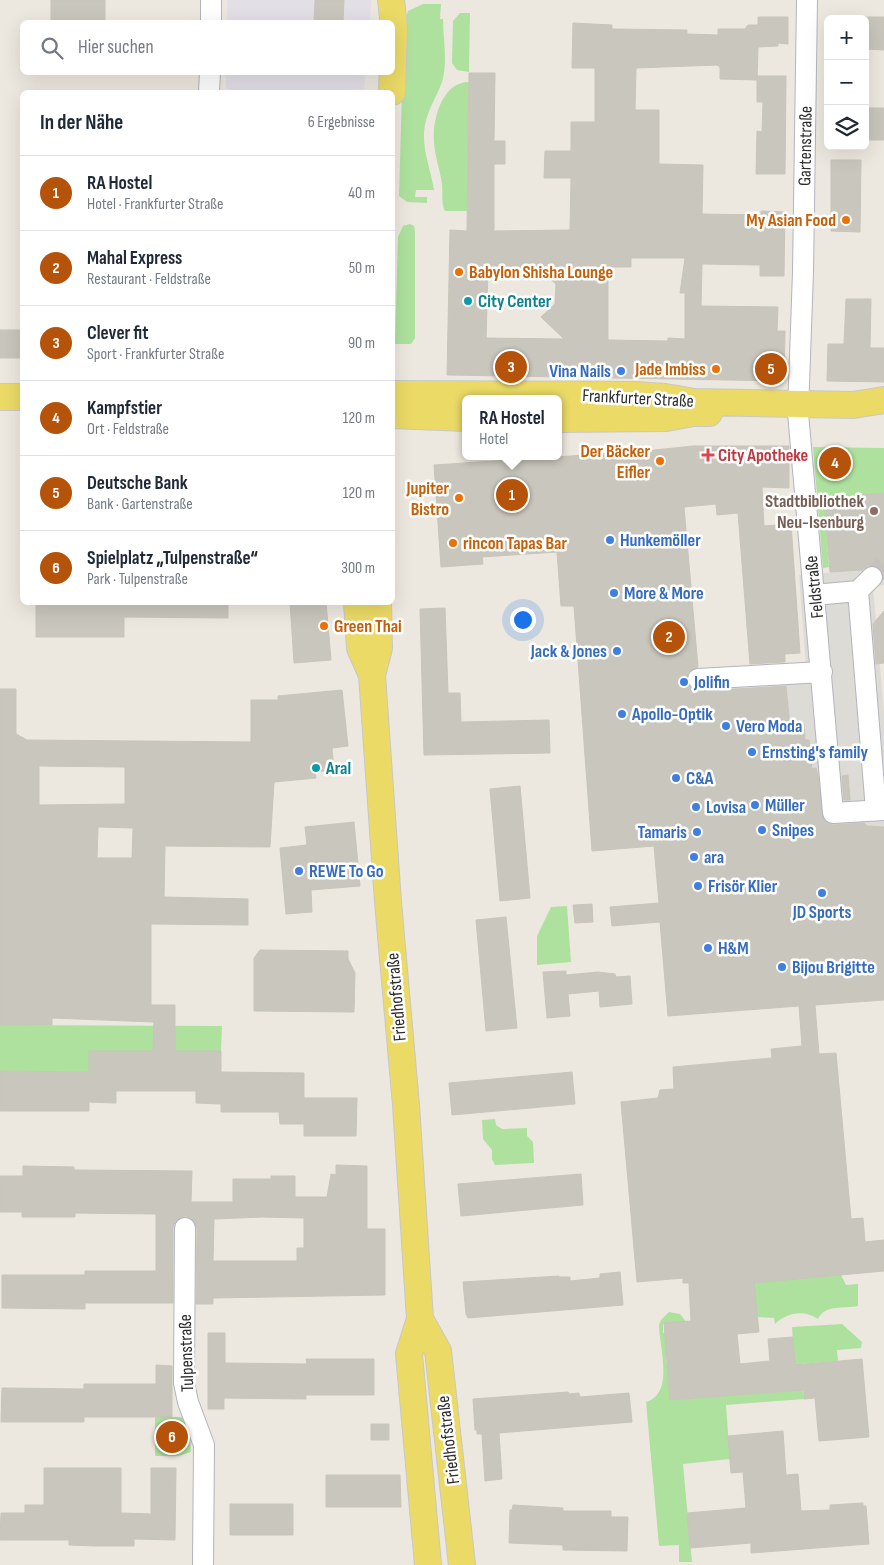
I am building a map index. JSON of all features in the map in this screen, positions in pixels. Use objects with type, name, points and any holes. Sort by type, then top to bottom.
[{"type":"main road","points":[[383,20],[389,0]]},
{"type":"main road","points":[[389,0],[393,20]]},
{"type":"main road","points":[[377,90],[378,75]]},
{"type":"main road","points":[[392,90],[393,75]]},
{"type":"main road","name":"Frankfurter Straße","points":[[395,394],[636,395],[694,402],[884,414]]},
{"type":"main road","points":[[0,397],[20,397]]},
{"type":"main road","name":"Frankfurter Straße","points":[[562,419],[666,418],[693,413],[853,405],[884,400]]},
{"type":"main road","points":[[395,415],[462,418]]},
{"type":"main road","name":"Friedhofstraße","points":[[357,605],[360,648],[372,674]]},
{"type":"main road","name":"Friedhofstraße","points":[[378,605],[379,648],[372,674],[388,902],[406,1105],[420,1319],[409,1354],[428,1565]]},
{"type":"main road","name":"Friedhofstraße","points":[[420,1319],[438,1350],[462,1565]]},
{"type":"street","points":[[210,20],[211,0]]},
{"type":"street","name":"Gartenstraße","points":[[798,408],[803,272],[807,0]]},
{"type":"street","points":[[209,90],[210,75]]},
{"type":"street","name":"Feldstraße","points":[[798,408],[833,813],[880,810]]},
{"type":"street","points":[[814,595],[858,591],[872,577]]},
{"type":"street","points":[[858,591],[880,810]]},
{"type":"street","points":[[698,679],[822,672]]},
{"type":"street","name":"Tulpenstraße","points":[[185,1228],[184,1383],[204,1445],[203,1565]]},
{"type":"shaded area","points":[[227,0],[371,0],[370,20],[227,20]]},
{"type":"shaded area","points":[[226,75],[366,75],[364,89],[226,89]]},
{"type":"shaded area","points":[[884,554],[884,585],[873,587],[884,713],[884,827],[820,827],[815,768],[812,769],[809,740],[805,740],[804,724],[790,726],[785,670],[806,666],[799,575],[872,569]]},
{"type":"green space","points":[[423,4],[441,4],[440,19],[443,19],[445,59],[444,75],[429,113],[424,133],[426,154],[434,190],[416,190],[415,197],[427,197],[427,203],[407,202],[399,196],[404,22],[408,11]]},
{"type":"green space","points":[[460,13],[470,13],[469,72],[457,70],[452,63],[453,21]]},
{"type":"green space","points":[[469,82],[467,211],[445,211],[435,148],[435,123],[437,113],[446,95],[452,88]]},
{"type":"green space","points":[[410,224],[414,226],[415,231],[415,338],[411,344],[395,344],[398,237],[403,226]]},
{"type":"green space","points":[[813,447],[884,448],[884,493],[824,498],[829,567],[823,568]]},
{"type":"green space","points":[[567,906],[571,962],[537,965],[537,936],[551,907]]},
{"type":"green space","points":[[0,1025],[222,1026],[221,1051],[89,1051],[89,1072],[0,1071]]},
{"type":"green space","points":[[495,1119],[496,1125],[502,1129],[527,1128],[527,1136],[533,1142],[534,1163],[495,1165],[492,1159],[492,1150],[483,1139],[482,1120]]},
{"type":"green space","points":[[841,1275],[846,1285],[858,1284],[858,1306],[830,1309],[821,1314],[818,1319],[801,1313],[790,1315],[775,1324],[774,1318],[757,1317],[750,1283]]},
{"type":"green space","points":[[669,1312],[680,1314],[687,1323],[663,1324],[663,1333],[667,1333],[666,1347],[670,1357],[666,1358],[667,1365],[670,1365],[668,1383],[672,1383],[672,1390],[669,1390],[670,1400],[792,1391],[790,1361],[794,1360],[792,1327],[842,1324],[862,1342],[861,1348],[837,1350],[838,1361],[801,1364],[804,1399],[726,1405],[730,1459],[683,1464],[692,1562],[679,1562],[679,1545],[659,1546],[646,1402],[655,1397],[663,1379],[659,1325]]},
{"type":"green space","points":[[155,1417],[182,1417],[190,1440],[191,1452],[178,1456],[155,1456]]},
{"type":"building","points":[[51,0],[105,0],[105,20],[51,20]]},
{"type":"building","points":[[315,0],[344,0],[343,20],[314,20]]},
{"type":"building","points":[[758,17],[788,17],[788,44],[778,43],[778,46],[758,47],[757,80],[720,79],[720,67],[717,65],[636,68],[635,110],[659,110],[659,164],[703,165],[702,214],[761,215],[761,211],[785,212],[784,276],[760,276],[760,265],[702,264],[701,306],[778,307],[777,331],[785,331],[784,381],[447,375],[450,230],[467,231],[469,73],[495,73],[494,141],[505,141],[505,164],[494,164],[494,231],[570,230],[571,178],[544,178],[545,151],[571,151],[571,122],[595,122],[595,68],[572,68],[573,23],[612,25],[612,29],[687,30],[687,34],[718,35],[718,29],[745,29],[748,25],[758,25]],"holes":[[[631,258],[685,258],[680,293],[685,293],[685,339],[668,338],[668,341],[608,340],[608,267],[631,267]],[[488,270],[541,271],[556,284],[555,304],[541,317],[564,339],[486,338]]]},
{"type":"building","points":[[869,17],[884,17],[884,50],[869,49]]},
{"type":"building","points":[[757,76],[786,76],[785,174],[756,174],[757,131],[762,132],[763,102],[757,102]]},
{"type":"building","points":[[869,108],[884,108],[884,140],[869,140]]},
{"type":"building","points":[[831,160],[861,160],[860,232],[831,231]]},
{"type":"building","points":[[846,299],[871,299],[870,348],[884,348],[884,382],[827,381],[828,344],[844,344]]},
{"type":"building","points":[[0,330],[20,330],[20,358],[0,358]]},
{"type":"building","points":[[693,446],[789,446],[789,488],[762,487],[764,526],[791,524],[800,653],[785,654],[785,662],[750,664],[738,513],[717,515],[716,504],[684,507],[698,667],[688,673],[688,685],[699,691],[786,686],[790,726],[804,724],[805,740],[809,740],[812,769],[816,768],[824,820],[833,825],[864,823],[867,826],[884,827],[884,1000],[815,1005],[819,1054],[836,1053],[851,1219],[863,1218],[865,1242],[884,1240],[884,1271],[754,1283],[759,1332],[737,1334],[740,1364],[770,1361],[768,1339],[793,1337],[795,1365],[862,1359],[869,1437],[819,1441],[815,1398],[804,1399],[804,1390],[670,1400],[664,1323],[691,1321],[689,1283],[683,1283],[683,1278],[637,1282],[621,1102],[658,1098],[660,1090],[674,1089],[673,1067],[772,1058],[771,1049],[802,1046],[799,1006],[668,1016],[660,922],[612,926],[610,907],[659,903],[654,846],[592,851],[574,606],[561,606],[557,552],[482,557],[483,564],[441,567],[434,465],[509,460],[562,460],[562,457]]},
{"type":"building","points":[[884,493],[884,568],[869,565],[862,570],[830,572],[824,498]]},
{"type":"building","points":[[36,605],[228,605],[228,618],[124,617],[124,637],[36,637]]},
{"type":"building","points":[[290,605],[326,605],[331,660],[294,663]]},
{"type":"building","points":[[445,608],[448,693],[460,693],[461,722],[549,720],[550,753],[424,755],[420,609]]},
{"type":"building","points":[[884,611],[884,663],[876,664],[873,624]]},
{"type":"building","points":[[0,689],[16,689],[16,734],[27,740],[251,742],[251,700],[278,700],[278,696],[342,690],[348,746],[332,748],[334,770],[315,772],[316,778],[274,782],[270,847],[165,846],[164,897],[248,899],[248,925],[151,924],[151,1005],[175,1005],[175,1051],[221,1051],[221,1072],[304,1073],[304,1098],[357,1098],[356,1136],[304,1136],[304,1124],[280,1124],[279,1112],[221,1112],[221,1104],[196,1103],[196,1091],[116,1091],[116,1103],[89,1102],[89,1111],[0,1111],[0,1071],[89,1072],[89,1051],[153,1051],[154,1022],[52,1018],[52,1025],[0,1025]],"holes":[[[39,766],[125,767],[125,804],[39,805]],[[98,827],[133,828],[132,858],[97,858]]]},
{"type":"building","points":[[848,775],[850,800],[844,800],[842,776]]},
{"type":"building","points":[[520,786],[530,898],[500,901],[490,789]]},
{"type":"building","points":[[354,822],[360,886],[311,890],[312,912],[286,914],[280,848],[307,845],[305,827]]},
{"type":"building","points":[[592,904],[593,922],[575,923],[573,905]]},
{"type":"building","points":[[506,917],[517,1028],[486,1031],[476,920]]},
{"type":"building","points":[[260,950],[348,951],[348,959],[355,973],[354,1012],[254,1011],[254,958]]},
{"type":"building","points":[[566,971],[566,975],[598,972],[615,974],[616,977],[630,976],[632,1004],[600,1007],[599,991],[568,994],[570,1016],[547,1018],[543,972]]},
{"type":"building","points":[[572,1072],[575,1104],[452,1115],[449,1083]]},
{"type":"building","points":[[336,1165],[367,1166],[367,1229],[385,1229],[385,1295],[213,1298],[213,1304],[196,1304],[197,1228],[191,1218],[185,1216],[175,1222],[173,1227],[173,1303],[85,1303],[85,1309],[2,1308],[2,1275],[85,1275],[85,1271],[156,1271],[156,1214],[75,1213],[75,1217],[22,1217],[22,1212],[0,1212],[0,1176],[23,1176],[23,1166],[74,1167],[74,1170],[192,1171],[191,1202],[233,1202],[233,1179],[271,1179],[271,1176],[295,1176],[295,1197],[327,1197],[331,1174],[336,1175]],"holes":[[[304,1218],[304,1248],[297,1248],[297,1261],[213,1261],[214,1219]]]},
{"type":"building","points":[[581,1174],[583,1205],[461,1216],[458,1184]]},
{"type":"building","points":[[620,1272],[623,1305],[468,1318],[466,1314],[463,1282],[559,1276],[570,1277],[570,1281],[600,1278],[600,1274]]},
{"type":"building","points":[[208,1333],[225,1333],[225,1363],[307,1364],[306,1359],[374,1359],[374,1395],[306,1395],[306,1399],[224,1398],[224,1409],[208,1409]]},
{"type":"building","points":[[156,1365],[172,1366],[172,1417],[84,1417],[84,1422],[1,1422],[2,1388],[84,1389],[84,1384],[156,1384]]},
{"type":"building","points":[[568,1392],[569,1394],[579,1393],[580,1397],[629,1393],[632,1422],[499,1433],[502,1479],[485,1481],[482,1434],[477,1434],[477,1430],[475,1430],[473,1399]]},
{"type":"building","points":[[371,1424],[389,1424],[389,1440],[371,1440]]},
{"type":"building","points":[[783,1431],[786,1475],[798,1474],[801,1511],[830,1510],[830,1505],[863,1503],[863,1506],[866,1506],[869,1544],[751,1553],[751,1543],[690,1548],[687,1513],[746,1508],[743,1472],[731,1473],[728,1436]]},
{"type":"building","points":[[44,1468],[121,1468],[121,1513],[151,1514],[151,1468],[176,1468],[175,1540],[134,1539],[134,1546],[96,1546],[69,1545],[69,1540],[0,1540],[1,1513],[25,1513],[25,1505],[44,1505]]},
{"type":"building","points":[[326,1475],[400,1475],[401,1507],[326,1507]]},
{"type":"building","points":[[230,1504],[293,1504],[293,1535],[230,1535]]},
{"type":"building","points":[[513,1505],[563,1508],[563,1511],[611,1511],[611,1517],[628,1517],[627,1551],[563,1550],[563,1545],[509,1543],[510,1510],[512,1510]]},
{"type":"tunnel","points":[[872,577],[884,565]]},
{"type":"place","name":"My Asian Food","points":[[846,220]]},
{"type":"place","name":"Babylon Shisha Lounge","points":[[459,272]]},
{"type":"place","name":"City Center","points":[[468,301]]},
{"type":"place","name":"Clever fit","points":[[511,367]]},
{"type":"place","name":"Jade Imbiss","points":[[716,369]]},
{"type":"place","name":"Deutsche Bank","points":[[771,369]]},
{"type":"place","name":"Vina Nails","points":[[621,371]]},
{"type":"place","name":"City Apotheke","points":[[708,455]]},
{"type":"place","name":"Der Bäcker Eifler","points":[[660,461]]},
{"type":"place","name":"Kampfstier","points":[[835,463]]},
{"type":"place","name":"RA Hostel","points":[[512,495]]},
{"type":"place","name":"Jupiter Bistro","points":[[459,498]]},
{"type":"place","name":"Stadtbibliothek Neu-Isenburg","points":[[874,511]]},
{"type":"place","name":"Hunkemöller","points":[[610,540]]},
{"type":"place","name":"rincon Tapas Bar","points":[[453,543]]},
{"type":"place","name":"More & More","points":[[614,593]]},
{"type":"place","name":"Green Thai","points":[[324,626]]},
{"type":"place","name":"Mahal Express","points":[[669,637]]},
{"type":"place","name":"Jack & Jones","points":[[617,651]]},
{"type":"place","name":"Jolifin","points":[[684,682]]},
{"type":"place","name":"Apollo-Optik","points":[[622,714]]},
{"type":"place","name":"Vero Moda","points":[[726,726]]},
{"type":"place","name":"Ernsting's family","points":[[752,752]]},
{"type":"place","name":"Aral","points":[[316,768]]},
{"type":"place","name":"C&A","points":[[676,778]]},
{"type":"place","name":"Müller","points":[[755,805]]},
{"type":"place","name":"Lovisa","points":[[696,807]]},
{"type":"place","name":"Snipes","points":[[762,830]]},
{"type":"place","name":"Tamaris","points":[[697,832]]},
{"type":"place","name":"ara","points":[[694,857]]},
{"type":"place","name":"REWE To Go","points":[[299,871]]},
{"type":"place","name":"Frisör Klier","points":[[698,886]]},
{"type":"place","name":"JD Sports","points":[[822,893]]},
{"type":"place","name":"H&M","points":[[708,948]]},
{"type":"place","name":"Bijou Brigitte","points":[[782,967]]},
{"type":"place","name":"Spielplatz „Tulpenstraße“","points":[[172,1437]]}]
